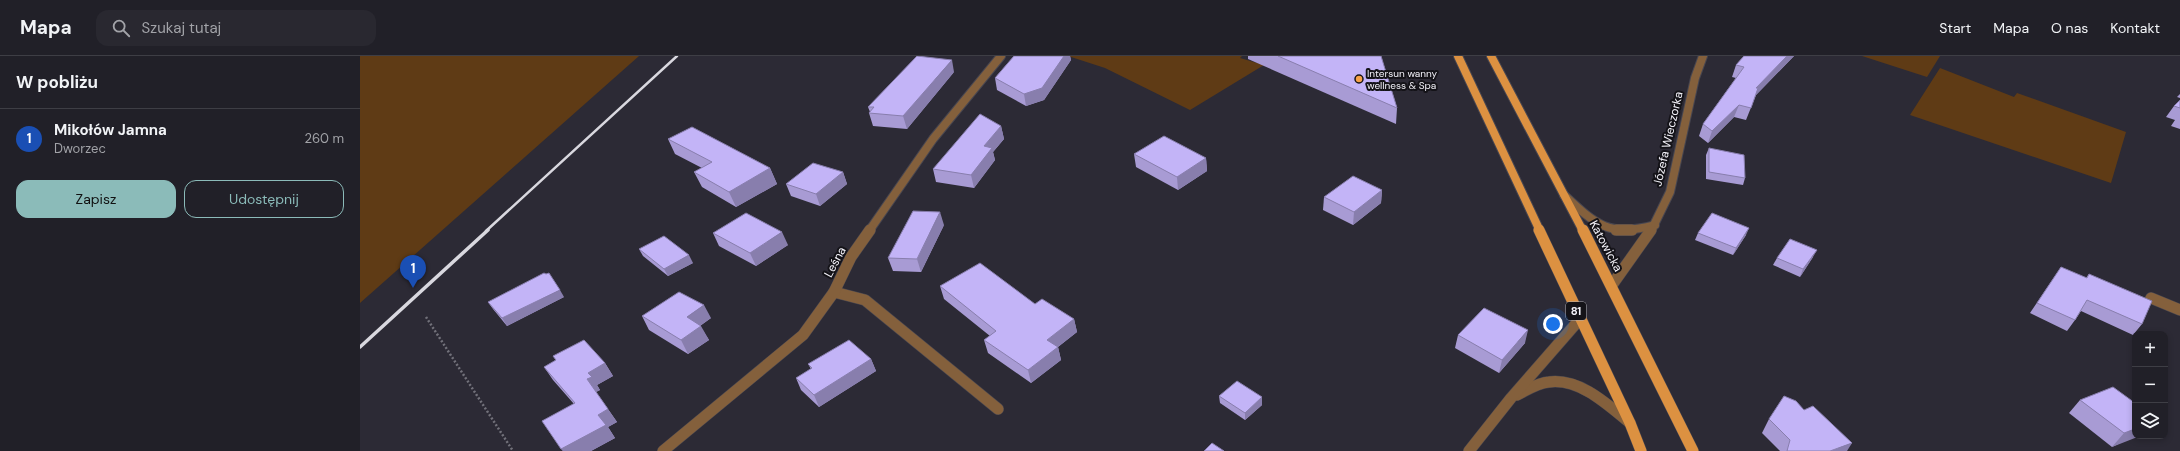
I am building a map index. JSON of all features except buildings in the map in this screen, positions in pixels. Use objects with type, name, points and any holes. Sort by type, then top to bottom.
[{"type":"main road","name":"81","points":[[1458,56],[1630,423],[1641,451]]},
{"type":"main road","name":"Katowicka","points":[[1491,56],[1612,285],[1693,451]]},
{"type":"street","name":"Leśna","points":[[663,451],[803,335],[834,292],[851,256],[933,139],[1001,56]]},
{"type":"street","name":"Józefa Wieczorka","points":[[1612,285],[1655,225],[1670,192],[1695,78],[1703,56]]},
{"type":"street","points":[[1563,194],[1590,219],[1609,229],[1633,231],[1655,225]]},
{"type":"street","points":[[834,292],[864,300],[998,409]]},
{"type":"street","points":[[2151,298],[2180,310]]},
{"type":"street","points":[[1469,451],[1511,398],[1580,319]]},
{"type":"street","points":[[1511,398],[1537,384],[1551,382],[1571,384],[1587,391],[1630,423]]},
{"type":"path","points":[[426,316],[513,451]]},
{"type":"shaded area","points":[[360,56],[639,56],[360,303]]},
{"type":"shaded area","points":[[1068,56],[1242,56],[1240,58],[1264,65],[1190,110],[1105,68]]},
{"type":"shaded area","points":[[1862,56],[1940,56],[1927,77]]},
{"type":"shaded area","points":[[1940,68],[2014,97],[2017,93],[2126,132],[2111,183],[1910,115]]},
{"type":"railway","points":[[486,231],[677,56]]},
{"type":"railway","points":[[360,347],[488,230]]},
{"type":"place","name":"Intersun wanny wellness & Spa","points":[[1359,79]]},
{"type":"place","name":"Mikołów Jamna","points":[[413,288]]}]
